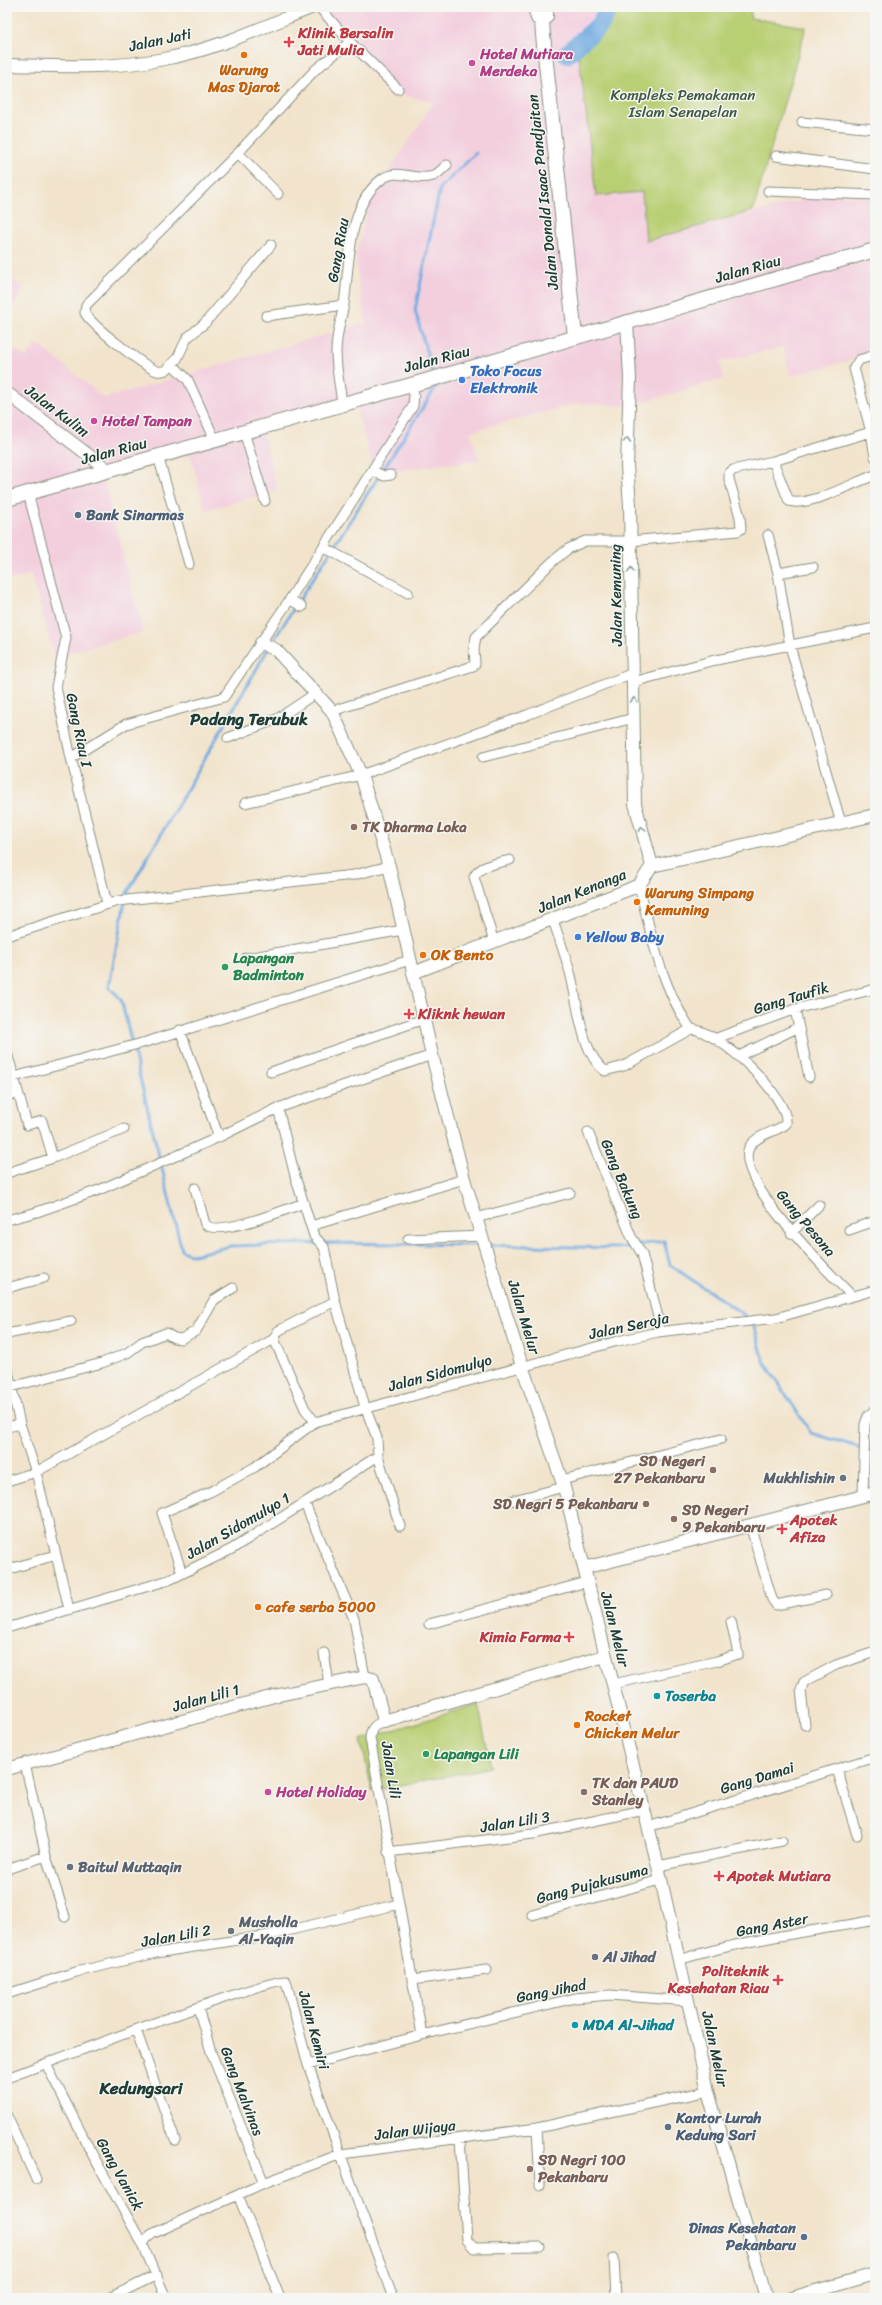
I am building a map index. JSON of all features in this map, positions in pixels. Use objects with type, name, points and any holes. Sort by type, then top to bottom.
[{"type":"main road","name":"Jalan Donald Isaac Pandjaitan","points":[[535,7],[538,18],[542,21],[575,337]]},
{"type":"main road","name":"Jalan Donald Isaac Pandjaitan","points":[[542,21],[546,16],[546,7]]},
{"type":"main road","name":"Jalan Riau","points":[[7,499],[444,375],[875,250]]},
{"type":"street","name":"Jalan Jati","points":[[7,65],[93,66],[165,59],[222,42],[312,7]]},
{"type":"street","points":[[319,7],[350,42],[398,89]]},
{"type":"street","points":[[271,245],[205,322],[187,338],[173,365],[161,372],[150,367],[91,322],[85,313],[85,308],[238,153],[315,70],[350,42]]},
{"type":"street","points":[[802,122],[875,128]]},
{"type":"street","points":[[238,153],[278,194]]},
{"type":"street","points":[[776,156],[875,169]]},
{"type":"street","name":"Gang Riau","points":[[342,403],[336,353],[337,329],[344,305],[354,233],[359,209],[367,194],[385,177],[404,174],[417,177],[427,177],[434,175],[447,164]]},
{"type":"street","points":[[768,191],[875,194]]},
{"type":"street","points":[[266,316],[344,305]]},
{"type":"street","name":"Jalan Kemuning","points":[[627,322],[630,378],[627,466],[630,541],[635,804],[652,866]]},
{"type":"street","points":[[875,354],[859,360],[854,368],[871,432],[875,457]]},
{"type":"street","points":[[173,365],[188,380],[214,440]]},
{"type":"street","points":[[71,758],[126,724],[224,697],[268,646],[292,600],[381,474],[413,406],[414,394],[410,384]]},
{"type":"street","name":"Jalan Kulim","points":[[7,393],[108,470]]},
{"type":"street","points":[[244,432],[265,500]]},
{"type":"street","points":[[332,711],[473,666],[475,664],[474,648],[476,637],[568,549],[585,541],[630,541],[738,531],[741,529],[740,517],[728,479],[729,473],[733,470],[774,461],[871,432]]},
{"type":"street","points":[[158,456],[189,564]]},
{"type":"street","points":[[774,461],[789,501],[794,503],[811,500],[875,475]]},
{"type":"street","name":"Gang Riau I","points":[[28,493],[66,638],[56,687],[71,758],[107,903]]},
{"type":"street","points":[[768,535],[778,573],[790,646],[841,823]]},
{"type":"street","points":[[327,549],[408,593]]},
{"type":"street","points":[[778,573],[813,567]]},
{"type":"street","points":[[292,600],[302,608]]},
{"type":"street","points":[[245,803],[361,775],[633,677],[875,628]]},
{"type":"street","name":"Jalan Melur","points":[[268,646],[316,693],[332,711],[361,775],[389,866],[432,1055],[464,1179],[522,1366],[563,1483],[658,1866],[708,2091],[766,2298]]},
{"type":"street","points":[[228,738],[277,719],[316,693]]},
{"type":"street","points":[[482,757],[634,718]]},
{"type":"street","points":[[652,866],[875,815]]},
{"type":"street","points":[[494,942],[474,877],[476,873],[484,868],[510,860]]},
{"type":"street","points":[[7,936],[107,903],[134,898],[354,874],[389,866]]},
{"type":"street","name":"Jalan Kenanga","points":[[413,973],[553,920],[639,885],[652,866]]},
{"type":"street","points":[[553,920],[570,976],[586,1042],[596,1064],[605,1071],[624,1066],[695,1029],[681,1015],[669,989],[657,958],[639,885]]},
{"type":"street","points":[[246,958],[403,930]]},
{"type":"street","points":[[14,1077],[146,1042],[180,1030],[410,960]]},
{"type":"street","name":"Gang Taufik","points":[[717,1038],[795,1009],[875,989]]},
{"type":"street","points":[[795,1009],[797,1028],[809,1077]]},
{"type":"street","points":[[271,1072],[424,1019]]},
{"type":"street","points":[[739,1056],[797,1028]]},
{"type":"street","name":"Gang Pesona","points":[[695,1029],[717,1038],[739,1056],[752,1068],[782,1107],[787,1119],[786,1124],[755,1141],[749,1147],[748,1157],[758,1185],[766,1199],[791,1233],[852,1296]]},
{"type":"street","points":[[180,1030],[219,1137]]},
{"type":"street","points":[[7,1053],[27,1125],[42,1121],[53,1158]]},
{"type":"street","points":[[7,1220],[37,1212],[99,1190],[142,1169],[163,1162],[219,1137],[278,1108],[432,1055]]},
{"type":"street","points":[[7,1096],[18,1093]]},
{"type":"street","points":[[278,1108],[314,1236],[324,1247],[335,1301],[365,1407],[377,1438],[378,1456],[400,1526]]},
{"type":"street","points":[[7,1173],[53,1158],[124,1129]]},
{"type":"street","name":"Gang Bakung","points":[[588,1132],[631,1236],[642,1254],[658,1317],[658,1332]]},
{"type":"street","points":[[311,1226],[464,1179]]},
{"type":"street","points":[[195,1188],[205,1224],[215,1229],[232,1227],[304,1203]]},
{"type":"street","points":[[476,1218],[570,1193]]},
{"type":"street","points":[[791,1233],[819,1205]]},
{"type":"street","points":[[849,1230],[875,1221]]},
{"type":"street","points":[[408,1239],[482,1238]]},
{"type":"street","points":[[7,1288],[44,1278]]},
{"type":"street","points":[[11,1387],[102,1363],[127,1353],[142,1342],[166,1333],[176,1338],[187,1337],[196,1331],[214,1300],[232,1288]]},
{"type":"street","points":[[852,1296],[875,1290]]},
{"type":"street","name":"Jalan Seroja","points":[[522,1366],[658,1332],[776,1318],[852,1296]]},
{"type":"street","points":[[7,1481],[36,1472],[274,1340],[278,1331],[335,1301]]},
{"type":"street","points":[[7,1334],[71,1321]]},
{"type":"street","points":[[182,1573],[162,1513],[210,1492],[255,1467],[315,1422],[305,1409],[274,1340]]},
{"type":"street","name":"Jalan Sidomulyo","points":[[315,1422],[365,1407],[522,1366]]},
{"type":"street","points":[[7,1367],[20,1424],[36,1472],[69,1609]]},
{"type":"street","points":[[863,1496],[865,1424],[868,1416],[875,1410]]},
{"type":"street","points":[[7,1428],[20,1424]]},
{"type":"street","points":[[510,1501],[563,1483],[721,1438]]},
{"type":"street","name":"Jalan Sidomulyo 1","points":[[7,1628],[169,1580],[232,1549],[305,1504],[378,1456]]},
{"type":"street","points":[[584,1568],[875,1493]]},
{"type":"street","points":[[305,1504],[354,1619],[365,1677],[373,1679],[384,1721]]},
{"type":"street","points":[[750,1525],[772,1599],[776,1605],[826,1595]]},
{"type":"street","points":[[7,1570],[55,1555]]},
{"type":"street","points":[[429,1624],[587,1582]]},
{"type":"street","points":[[613,1684],[737,1654],[739,1652],[731,1621]]},
{"type":"street","points":[[805,1725],[801,1690],[804,1682],[836,1665],[875,1652]]},
{"type":"street","points":[[324,1653],[329,1684]]},
{"type":"street","name":"Jalan Lili","points":[[422,2035],[399,1904],[388,1852],[370,1738],[371,1730],[375,1725],[384,1721],[606,1656]]},
{"type":"street","name":"Jalan Lili 1","points":[[7,1769],[266,1698],[365,1677]]},
{"type":"street","name":"Gang Damai","points":[[648,1828],[875,1757]]},
{"type":"street","points":[[25,1764],[46,1856],[65,1917]]},
{"type":"street","points":[[837,1769],[857,1835]]},
{"type":"street","name":"Jalan Lili 3","points":[[388,1852],[533,1834],[644,1810]]},
{"type":"street","points":[[658,1866],[782,1841]]},
{"type":"street","points":[[7,1869],[46,1856]]},
{"type":"street","name":"Gang Pujakusuma","points":[[532,1915],[660,1880]]},
{"type":"street","name":"Jalan Lili 2","points":[[7,1994],[76,1972],[156,1953],[270,1935],[399,1904]]},
{"type":"street","name":"Gang Aster","points":[[679,1960],[702,1953],[757,1941],[870,1921]]},
{"type":"street","points":[[412,1980],[487,1970]]},
{"type":"street","name":"Jalan Kemiri","points":[[7,2078],[136,2030],[278,1980],[286,1981],[308,2065],[393,2298]]},
{"type":"street","name":"Gang Jihad","points":[[308,2065],[422,2035],[587,1996],[617,1996],[688,2001]]},
{"type":"street","name":"Gang Malvinas","points":[[198,2008],[212,2055],[264,2183]]},
{"type":"street","points":[[136,2030],[175,2140]]},
{"type":"street","name":"Gang Vanick","points":[[46,2064],[91,2152],[143,2245],[166,2298]]},
{"type":"street","name":"Jalan Wijaya","points":[[143,2245],[146,2239],[152,2234],[264,2183],[341,2154],[538,2128],[708,2091]]},
{"type":"street","points":[[7,2116],[36,2179]]},
{"type":"street","points":[[538,2128],[540,2185]]},
{"type":"street","points":[[460,2139],[467,2240],[470,2245],[474,2248],[540,2247]]},
{"type":"street","points":[[238,2195],[280,2298]]},
{"type":"street","points":[[614,2258],[616,2298]]},
{"type":"street","points":[[791,2298],[875,2274]]},
{"type":"street","points":[[109,2298],[157,2275]]},
{"type":"shaded area","points":[[316,7],[603,7],[595,22],[579,37],[596,196],[642,192],[646,241],[820,195],[875,197],[875,352],[855,359],[791,376],[783,347],[720,362],[724,379],[629,406],[578,403],[470,432],[479,460],[374,473],[356,407],[262,432],[278,491],[205,510],[190,454],[103,478],[143,632],[54,657],[31,574],[7,581],[7,346],[26,357],[37,343],[104,398],[366,323],[359,288],[355,254],[373,195],[434,102],[389,92],[313,10]]},
{"type":"shaded area","points":[[7,275],[24,288],[7,315]]},
{"type":"green space","name":"Kompleks Pemakaman Islam Senapelan","points":[[612,7],[752,7],[750,18],[806,27],[753,211],[646,241],[642,192],[596,196],[579,55],[604,26]]},
{"type":"green space","name":"Lapangan Lili","points":[[478,1704],[491,1767],[372,1791],[361,1740]]},
{"type":"waterway","points":[[567,54],[600,25],[609,7]]},
{"type":"waterway","points":[[433,375],[415,310],[440,188],[476,153]]},
{"type":"waterway","points":[[271,644],[436,387],[435,383]]},
{"type":"waterway","points":[[268,649],[126,895],[109,987],[121,999],[182,1251],[193,1255],[230,1246],[317,1243]]},
{"type":"waterway","points":[[489,1245],[619,1248],[664,1241],[670,1265],[743,1314],[755,1329],[764,1361],[811,1433],[875,1452]]},
{"type":"waterway","points":[[323,1243],[481,1245]]},
{"type":"place","name":"Klinik Bersalin Jati Mulia","points":[[289,42]]},
{"type":"place","name":"Warung Mas Djarot","points":[[244,55]]},
{"type":"place","name":"Hotel Mutiara Merdeka","points":[[472,63]]},
{"type":"place","name":"Toko Focus Elektronik","points":[[462,380]]},
{"type":"place","name":"Hotel Tampan","points":[[94,421]]},
{"type":"place","name":"Bank Sinarmas","points":[[78,515]]},
{"type":"place","name":"TK Dharma Loka","points":[[354,827]]},
{"type":"place","name":"Warung Simpang Kemuning","points":[[637,902]]},
{"type":"place","name":"Yellow Baby","points":[[578,937]]},
{"type":"place","name":"OK Bento","points":[[423,955]]},
{"type":"place","name":"Lapangan Badminton","points":[[225,967]]},
{"type":"place","name":"Kliknk hewan","points":[[409,1014]]},
{"type":"place","name":"SD Negeri 27 Pekanbaru","points":[[713,1470]]},
{"type":"place","name":"Mukhlishin","points":[[843,1478]]},
{"type":"place","name":"SD Negri 5 Pekanbaru","points":[[646,1504]]},
{"type":"place","name":"SD Negeri 9 Pekanbaru","points":[[674,1519]]},
{"type":"place","name":"Apotek Afiza","points":[[782,1529]]},
{"type":"place","name":"cafe serba 5000","points":[[258,1607]]},
{"type":"place","name":"Kimia Farma","points":[[569,1637]]},
{"type":"place","name":"Toserba","points":[[657,1696]]},
{"type":"place","name":"Rocket Chicken Melur","points":[[577,1725]]},
{"type":"place","name":"Lapangan Lili","points":[[426,1754]]},
{"type":"place","name":"Hotel Holiday","points":[[268,1792]]},
{"type":"place","name":"TK dan PAUD Stanley","points":[[584,1792]]},
{"type":"place","name":"Baitul Muttaqin","points":[[70,1867]]},
{"type":"place","name":"Apotek Mutiara","points":[[719,1876]]},
{"type":"place","name":"Musholla Al-Yaqin","points":[[231,1931]]},
{"type":"place","name":"Al Jihad","points":[[595,1957]]},
{"type":"place","name":"Politeknik Kesehatan Riau","points":[[778,1980]]},
{"type":"place","name":"MDA Al-Jihad","points":[[575,2025]]},
{"type":"place","name":"Kantor Lurah Kedung Sari","points":[[668,2127]]},
{"type":"place","name":"SD Negri 100 Pekanbaru","points":[[530,2169]]},
{"type":"place","name":"Dinas Kesehatan Pekanbaru","points":[[804,2237]]},
{"type":"district","name":"Padang Terubuk","points":[[249,719]]},
{"type":"district","name":"Kedungsari","points":[[141,2088]]}]
